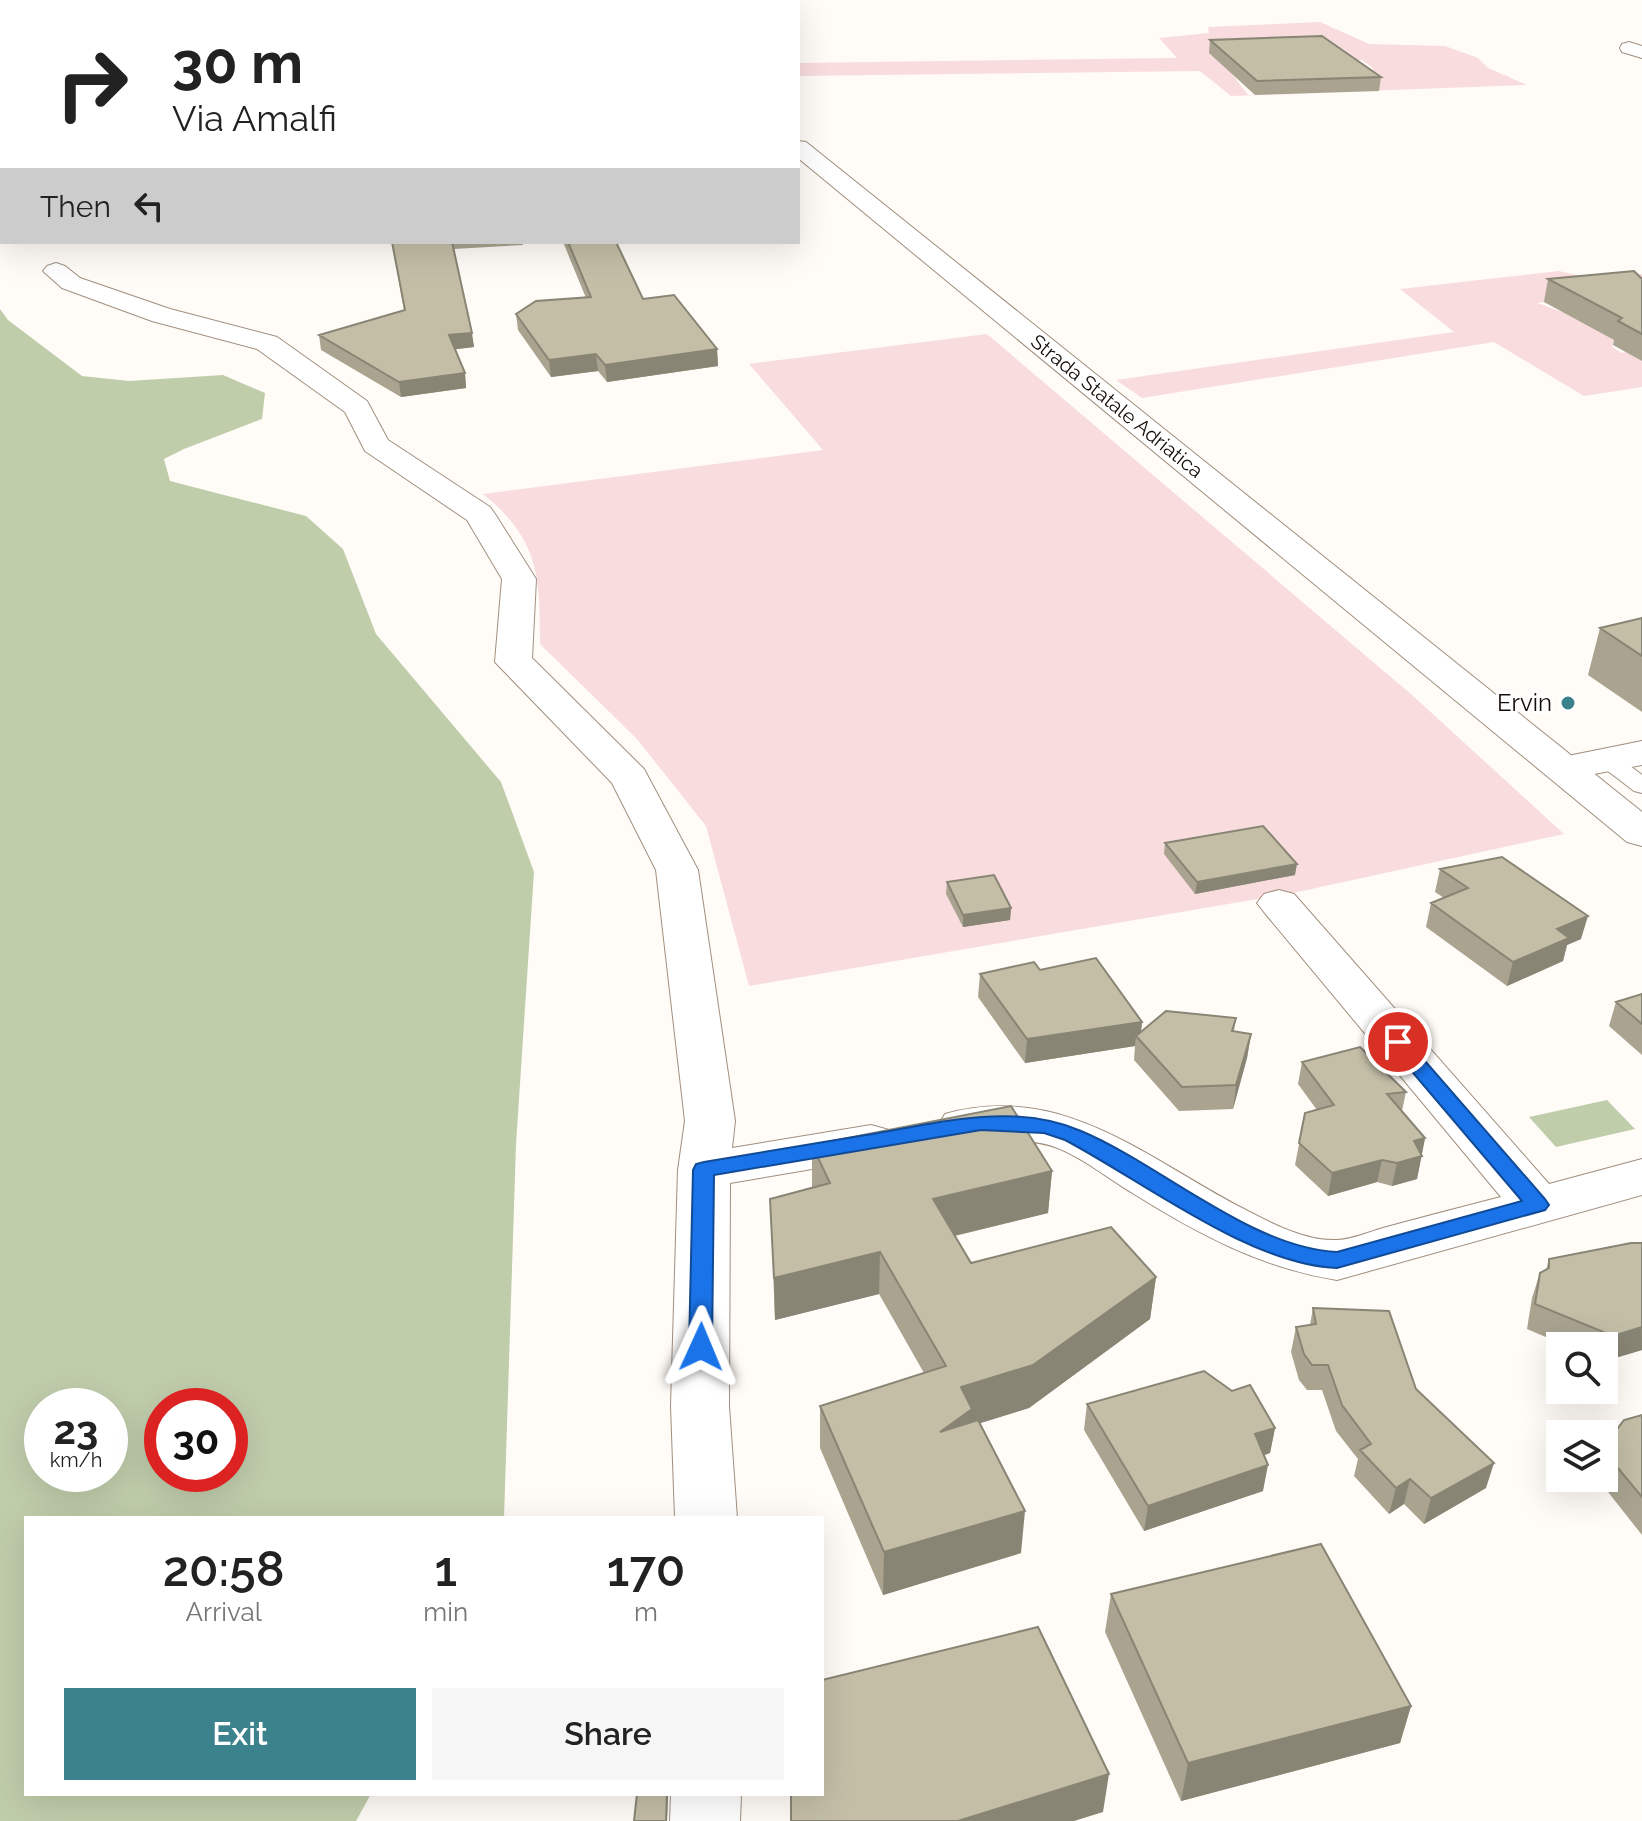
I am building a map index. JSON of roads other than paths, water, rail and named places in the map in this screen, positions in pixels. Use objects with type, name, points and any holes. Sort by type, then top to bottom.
[{"type":"street","name":"Strada Statale Adriatica","points":[[800,149],[1642,833]]},
{"type":"street","points":[[56,271],[71,283],[161,315],[267,343],[357,407],[376,445],[479,514],[519,579],[513,662],[529,674],[630,778],[677,870],[707,1145],[700,1406],[706,1516]]},
{"type":"street","points":[[1562,768],[1625,756]]},
{"type":"street","points":[[1279,903],[1538,1205]]},
{"type":"street","points":[[707,1145],[981,1123],[1046,1126],[1100,1149],[1240,1230],[1314,1259],[1326,1260],[1337,1260],[1642,1177]]},
{"type":"street","points":[[705,1821],[706,1796]]},
{"type":"lane","points":[[1625,756],[1642,786]]},
{"type":"place","name":"Ervin","points":[[1568,703]]}]
